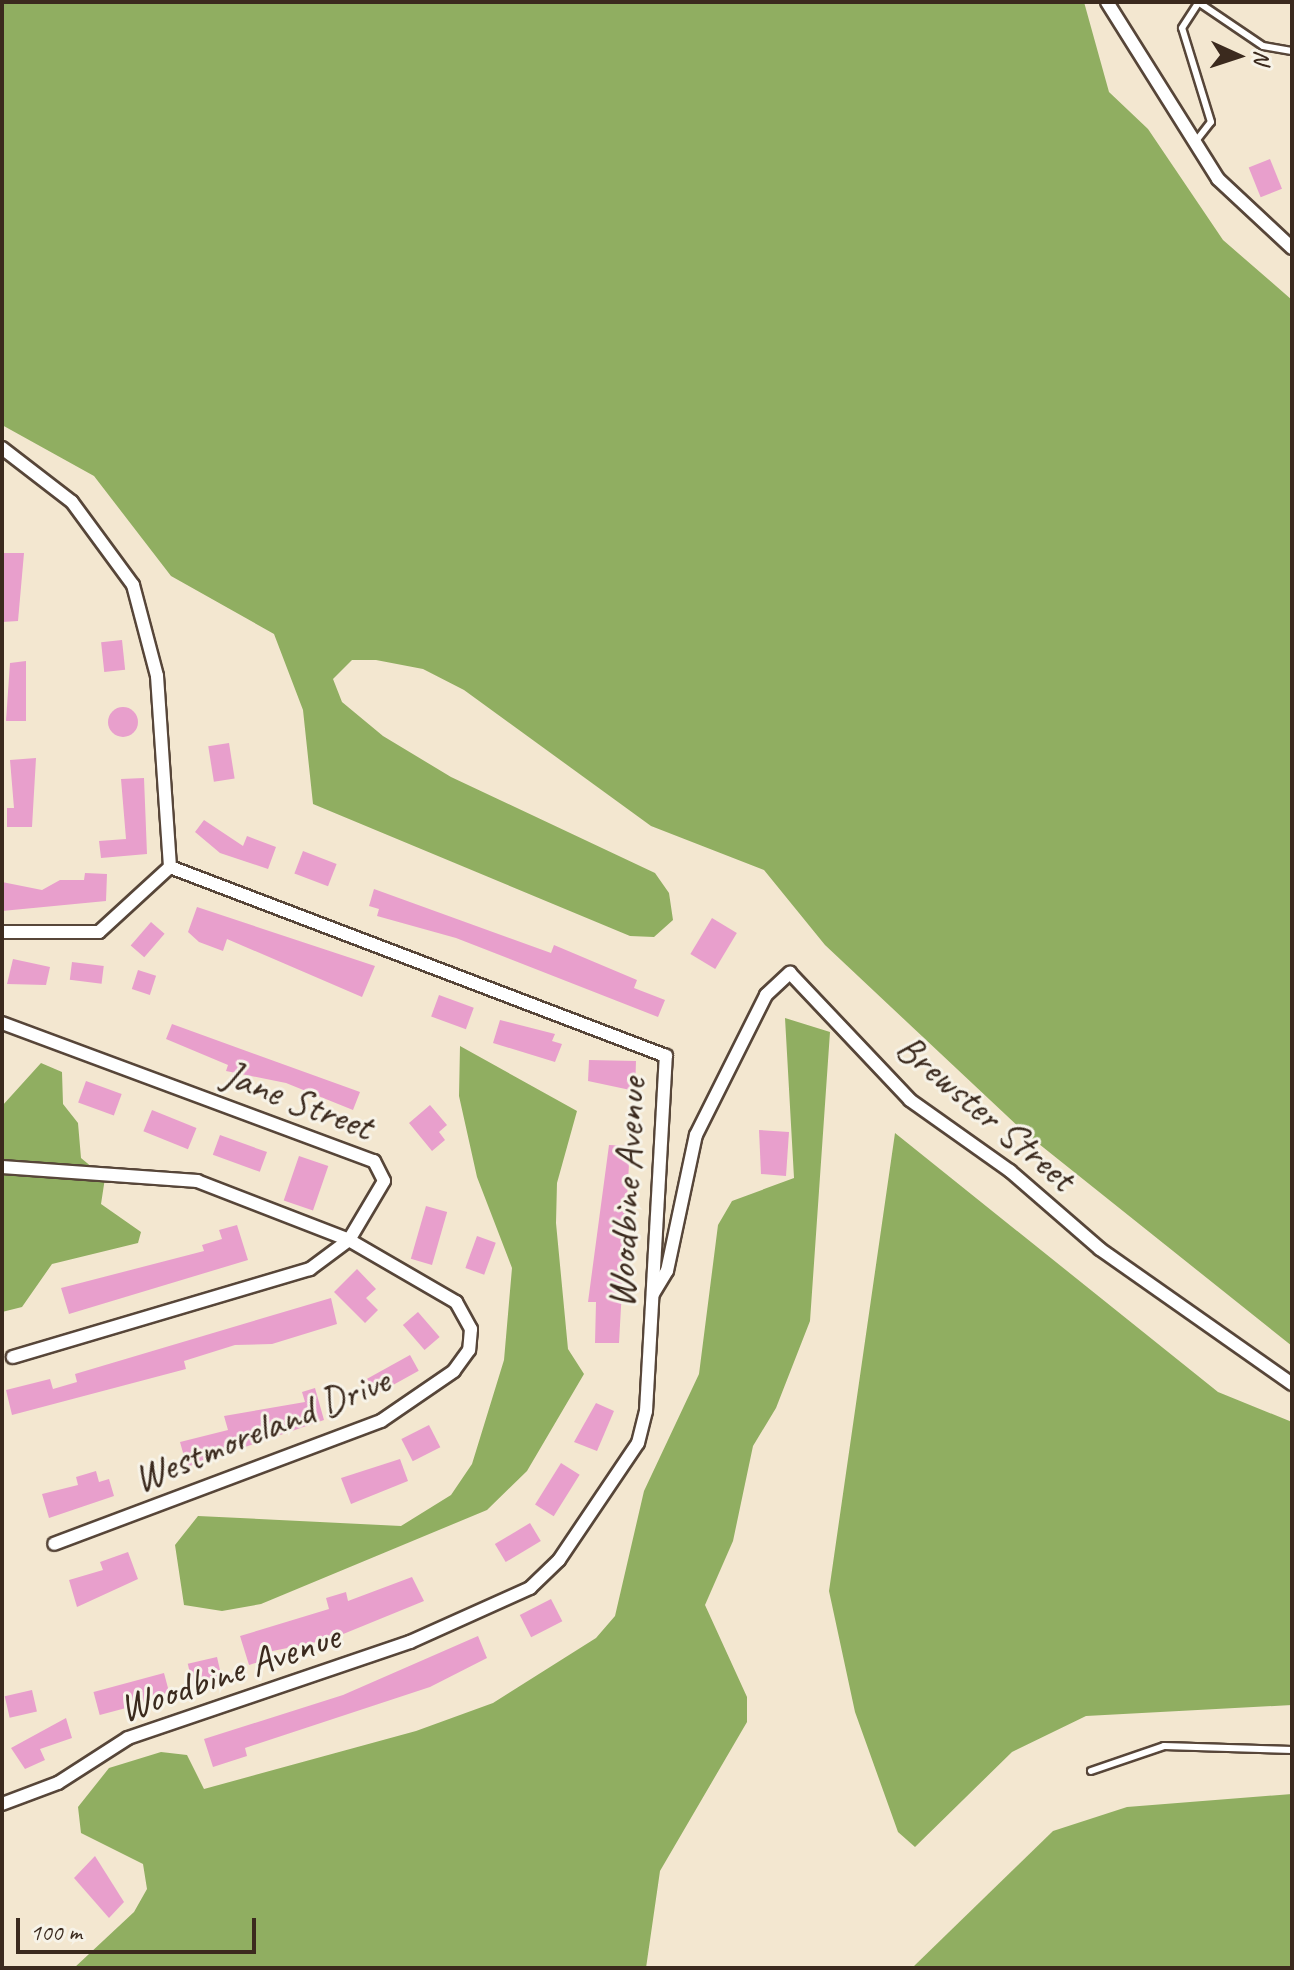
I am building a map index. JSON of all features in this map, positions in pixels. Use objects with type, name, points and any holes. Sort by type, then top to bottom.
[{"type":"street","points":[[1107,2],[1218,179],[1292,248]]},
{"type":"street","points":[[2,448],[72,502],[133,585],[157,676],[170,867],[99,932],[2,932]]},
{"type":"street","name":"Woodbine Avenue","points":[[2,1804],[58,1783],[128,1738],[410,1642],[530,1588],[559,1560],[638,1443],[652,1297],[666,1056],[657,1047],[170,867]]},
{"type":"street","name":"Brewster Street","points":[[652,1297],[667,1271],[696,1135],[766,995],[790,973],[910,1100],[1010,1171],[1100,1249],[1292,1384]]},
{"type":"street","name":"Jane Street","points":[[2,1023],[374,1161],[384,1181],[349,1240],[310,1269],[13,1357]]},
{"type":"street","name":"Westmoreland Drive","points":[[2,1167],[197,1181],[349,1240],[465,1310],[469,1350],[454,1371],[381,1421],[54,1544]]},
{"type":"lane","points":[[1196,141],[1211,122],[1182,28],[1199,2],[1263,46],[1292,51]]},
{"type":"lane","points":[[1091,1771],[1164,1746],[1292,1750]]},
{"type":"green space","points":[[2,2],[1084,2],[1109,92],[1148,129],[1223,240],[1292,300],[1292,1346],[1024,1132],[825,945],[764,870],[651,826],[464,690],[423,669],[376,660],[352,660],[333,679],[342,702],[383,736],[451,777],[655,873],[669,893],[673,920],[654,937],[630,936],[313,804],[303,710],[274,634],[171,576],[94,476],[2,425]]},
{"type":"green space","points":[[785,1018],[830,1032],[810,1321],[776,1408],[753,1446],[733,1541],[705,1605],[747,1697],[747,1722],[660,1871],[646,1968],[74,1968],[134,1912],[147,1889],[143,1864],[81,1833],[78,1807],[109,1768],[161,1752],[187,1755],[204,1789],[416,1731],[493,1703],[596,1638],[615,1616],[644,1491],[699,1374],[718,1225],[732,1201],[794,1178]]},
{"type":"green space","points":[[460,1046],[577,1111],[557,1183],[556,1223],[568,1349],[584,1374],[527,1471],[487,1510],[261,1604],[222,1611],[184,1605],[175,1545],[198,1516],[401,1526],[451,1495],[472,1464],[504,1360],[512,1268],[477,1177],[459,1096]]},
{"type":"green space","points":[[41,1063],[62,1072],[63,1104],[78,1123],[81,1158],[105,1178],[101,1204],[141,1232],[138,1243],[52,1264],[22,1307],[2,1312],[2,1106]]},
{"type":"green space","points":[[895,1133],[1218,1392],[1292,1422],[1292,1705],[1086,1716],[1012,1752],[915,1847],[898,1832],[855,1712],[829,1591]]},
{"type":"green space","points":[[1292,1794],[1292,1968],[912,1968],[1053,1831],[1127,1807]]},
{"type":"building","points":[[1270,159],[1282,189],[1261,197],[1249,168]]},
{"type":"building","points":[[2,553],[24,553],[18,621],[2,622]]},
{"type":"building","points":[[122,640],[125,670],[104,672],[101,642]]},
{"type":"building","points":[[26,661],[26,721],[6,721],[10,663]]},
{"type":"building","points":[[123,707],[134,711],[138,722],[134,733],[123,737],[112,733],[108,722],[112,711]]},
{"type":"building","points":[[229,743],[235,779],[214,782],[208,746]]},
{"type":"building","points":[[36,758],[32,827],[7,827],[7,808],[14,808],[10,760]]},
{"type":"building","points":[[144,778],[147,854],[101,858],[99,841],[126,839],[121,779]]},
{"type":"building","points":[[204,820],[243,846],[247,836],[276,847],[268,869],[220,853],[195,832]]},
{"type":"building","points":[[303,851],[337,864],[328,886],[294,873]]},
{"type":"building","points":[[85,873],[107,874],[106,901],[2,911],[2,882],[42,890],[60,880],[84,880]]},
{"type":"building","points":[[374,889],[551,953],[554,945],[637,980],[634,988],[665,1000],[658,1017],[456,938],[377,916],[379,909],[369,906]]},
{"type":"building","points":[[197,907],[375,966],[362,997],[227,939],[223,951],[199,942],[188,932]]},
{"type":"building","points":[[712,918],[737,933],[715,969],[690,954]]},
{"type":"building","points":[[151,922],[165,934],[144,957],[131,945]]},
{"type":"building","points":[[13,959],[50,967],[46,985],[7,984]]},
{"type":"building","points":[[72,962],[104,966],[102,984],[70,980]]},
{"type":"building","points":[[138,970],[156,976],[150,995],[132,989]]},
{"type":"building","points":[[439,995],[474,1008],[466,1029],[431,1017]]},
{"type":"building","points":[[500,1020],[555,1034],[552,1041],[562,1044],[555,1062],[493,1043]]},
{"type":"building","points":[[172,1024],[360,1092],[353,1110],[286,1083],[226,1071],[228,1065],[166,1039]]},
{"type":"building","points":[[589,1060],[636,1061],[635,1091],[588,1081]]},
{"type":"building","points":[[86,1081],[122,1094],[114,1116],[78,1103]]},
{"type":"building","points":[[430,1105],[447,1125],[439,1132],[445,1140],[432,1151],[409,1123]]},
{"type":"building","points":[[152,1110],[197,1128],[188,1149],[143,1131]]},
{"type":"building","points":[[759,1130],[789,1132],[786,1176],[761,1174]]},
{"type":"building","points":[[220,1135],[267,1152],[260,1172],[213,1155]]},
{"type":"building","points":[[609,1145],[630,1146],[619,1343],[595,1343],[596,1302],[588,1302]]},
{"type":"building","points":[[299,1156],[328,1166],[313,1211],[284,1200]]},
{"type":"building","points":[[426,1206],[447,1212],[432,1265],[411,1259]]},
{"type":"building","points":[[237,1225],[248,1260],[69,1314],[61,1288],[204,1251],[202,1245],[222,1239],[219,1230]]},
{"type":"building","points":[[477,1236],[496,1243],[484,1275],[465,1268]]},
{"type":"building","points":[[357,1269],[376,1289],[366,1298],[378,1310],[365,1323],[334,1292]]},
{"type":"building","points":[[331,1298],[337,1324],[272,1344],[235,1345],[184,1361],[186,1369],[12,1415],[6,1390],[50,1379],[53,1389],[77,1382],[75,1374]]},
{"type":"building","points":[[418,1312],[440,1337],[425,1350],[403,1325]]},
{"type":"building","points":[[410,1355],[419,1371],[376,1394],[367,1379]]},
{"type":"building","points":[[315,1388],[324,1420],[187,1467],[180,1442],[228,1430],[224,1416],[305,1402],[302,1392]]},
{"type":"building","points":[[596,1403],[614,1411],[597,1451],[574,1442]]},
{"type":"building","points":[[429,1425],[440,1447],[413,1461],[401,1439]]},
{"type":"building","points":[[400,1459],[408,1481],[351,1504],[341,1478]]},
{"type":"building","points":[[561,1463],[580,1475],[554,1516],[535,1505]]},
{"type":"building","points":[[96,1471],[99,1482],[109,1479],[114,1496],[49,1518],[42,1494],[78,1485],[76,1477]]},
{"type":"building","points":[[530,1523],[541,1541],[506,1562],[495,1544]]},
{"type":"building","points":[[128,1552],[138,1579],[77,1607],[69,1580],[103,1570],[100,1562]]},
{"type":"building","points":[[412,1577],[424,1601],[331,1639],[263,1653],[265,1660],[249,1665],[240,1636],[329,1609],[326,1598],[346,1592],[348,1601]]},
{"type":"building","points":[[551,1599],[562,1621],[531,1637],[520,1615]]},
{"type":"building","points":[[478,1636],[487,1658],[430,1687],[245,1748],[247,1756],[213,1767],[204,1739],[343,1695]]},
{"type":"building","points":[[217,1657],[222,1678],[193,1685],[188,1664]]},
{"type":"building","points":[[164,1673],[170,1696],[100,1715],[93,1692]]},
{"type":"building","points":[[32,1690],[37,1711],[10,1718],[5,1696]]},
{"type":"building","points":[[66,1718],[72,1738],[40,1749],[45,1760],[25,1769],[11,1748]]},
{"type":"building","points":[[95,1856],[124,1902],[109,1918],[74,1878]]}]
